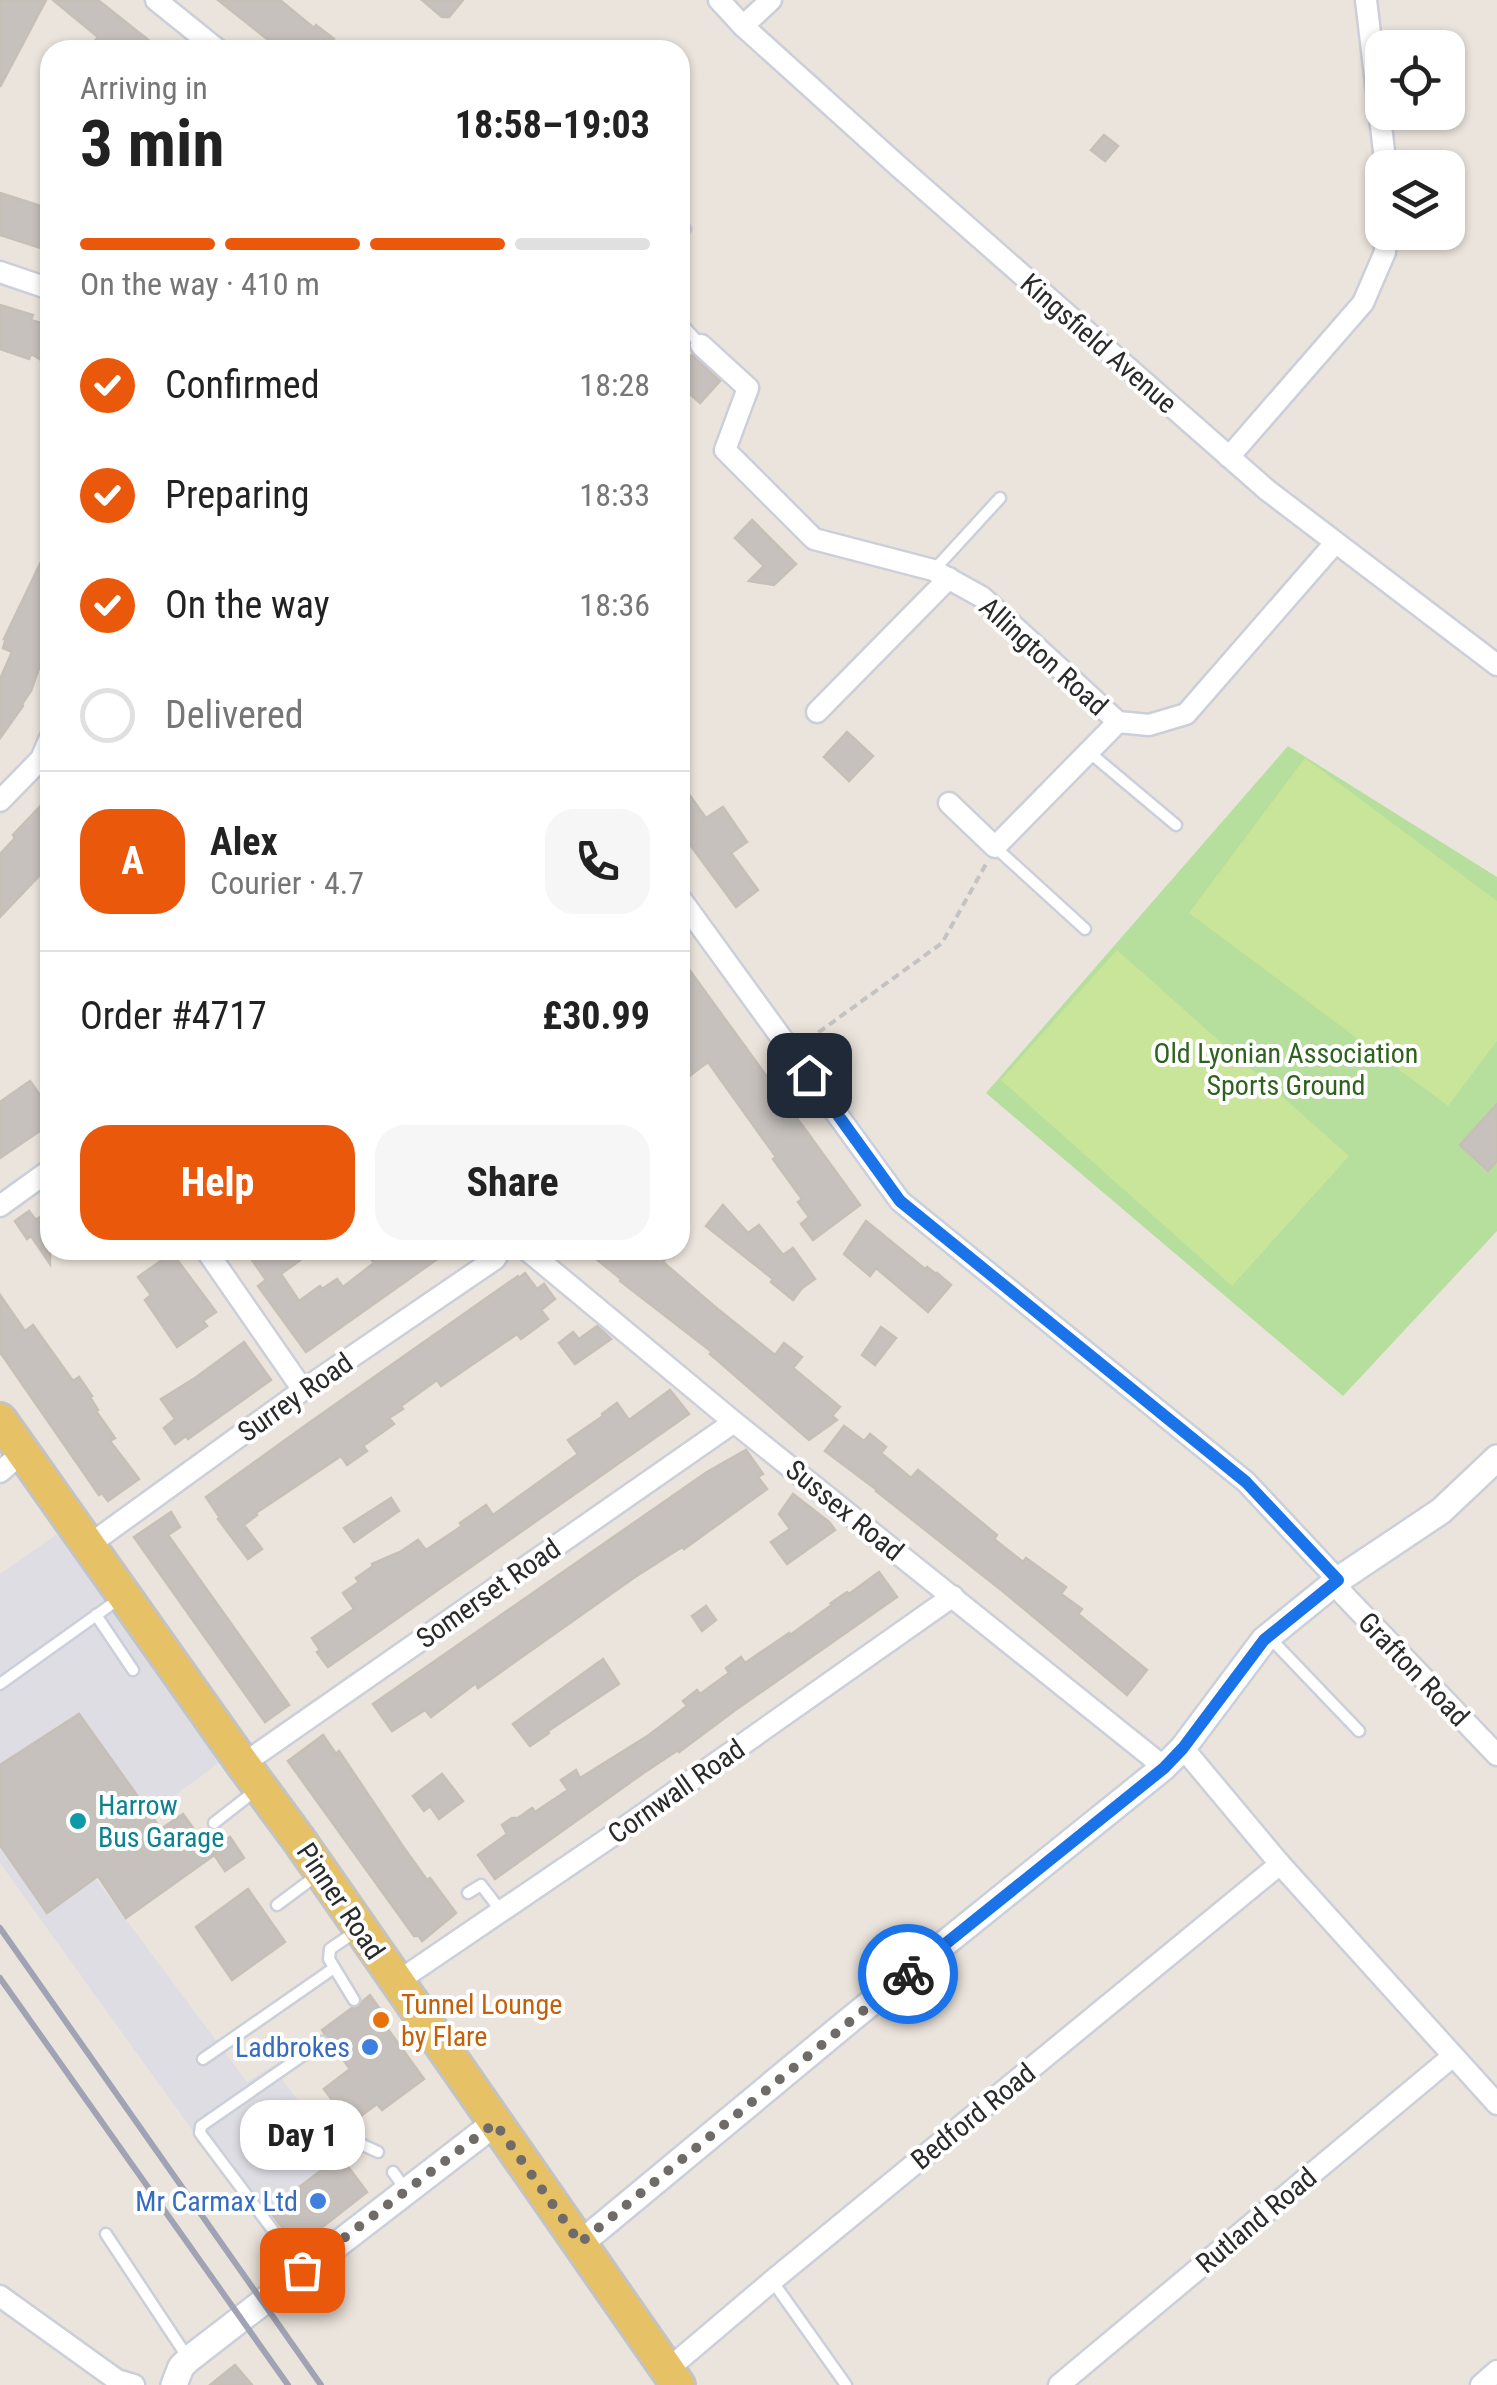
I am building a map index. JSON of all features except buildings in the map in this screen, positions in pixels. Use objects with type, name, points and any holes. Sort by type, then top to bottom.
[{"type":"main road","name":"Pinner Road","points":[[0,1420],[11,1462],[88,1546],[321,1872],[673,2378]]},
{"type":"street","points":[[156,0],[206,40]]},
{"type":"street","name":"Kingsfield Avenue","points":[[719,0],[999,256],[1229,456],[1335,544],[1497,665]]},
{"type":"street","points":[[743,26],[771,0]]},
{"type":"street","points":[[1366,0],[1384,150]]},
{"type":"street","points":[[1229,456],[1363,303],[1385,250]]},
{"type":"street","points":[[0,272],[40,286]]},
{"type":"street","name":"Allington Road","points":[[701,345],[748,388],[725,450],[814,540],[941,574],[982,597],[1118,722],[1149,725],[1186,714],[1335,544]]},
{"type":"street","points":[[816,712],[941,574]]},
{"type":"street","points":[[949,803],[995,847],[1118,722]]},
{"type":"street","points":[[0,801],[40,760]]},
{"type":"street","name":"Grafton Road","points":[[690,912],[900,1201],[1246,1482],[1338,1580],[1343,1594],[1497,1755]]},
{"type":"street","points":[[0,1206],[40,1177]]},
{"type":"street","points":[[213,1260],[303,1390]]},
{"type":"street","name":"Surrey Road","points":[[88,1546],[303,1390],[494,1260]]},
{"type":"street","name":"Sussex Road","points":[[538,1260],[1164,1768]]},
{"type":"street","name":"Somerset Road","points":[[251,1776],[734,1422]]},
{"type":"street","points":[[580,2243],[1164,1768],[1268,1636],[1338,1580],[1441,1510],[1497,1458]]},
{"type":"street","name":"Cornwall Road","points":[[397,1982],[953,1596]]},
{"type":"street","points":[[1183,1748],[1280,1864],[1497,2104]]},
{"type":"street","name":"Bedford Road","points":[[673,2378],[772,2281],[1280,1864]]},
{"type":"street","name":"Rutland Road","points":[[1059,2385],[1453,2056]]},
{"type":"street","points":[[174,2385],[189,2359],[302,2270],[400,2181],[495,2123]]},
{"type":"street","points":[[0,2296],[117,2380],[134,2385]]},
{"type":"street","points":[[1481,2385],[1497,2371]]},
{"type":"lane","points":[[690,333],[701,345]]},
{"type":"lane","points":[[941,574],[1000,498]]},
{"type":"lane","points":[[1089,752],[1176,825]]},
{"type":"lane","points":[[995,847],[1085,928]]},
{"type":"lane","points":[[0,1684],[124,1596]]},
{"type":"lane","points":[[96,1615],[132,1670]]},
{"type":"lane","points":[[1268,1636],[1359,1731]]},
{"type":"lane","points":[[214,1822],[251,1776]]},
{"type":"lane","points":[[277,1905],[321,1872]]},
{"type":"lane","points":[[468,1893],[480,1885],[501,1912]]},
{"type":"lane","points":[[354,2000],[328,1959],[330,1949],[359,1929]]},
{"type":"lane","points":[[203,2059],[334,1968]]},
{"type":"lane","points":[[302,2270],[200,2133],[202,2126],[322,2042]]},
{"type":"lane","points":[[326,2117],[342,2135],[378,2152]]},
{"type":"lane","points":[[106,2234],[189,2359]]},
{"type":"lane","points":[[772,2281],[846,2385]]},
{"type":"path","points":[[792,1051],[942,942],[995,847]]},
{"type":"shaded area","points":[[59,1533],[220,1762],[151,1813],[162,1829],[95,1878],[247,2082],[272,2066],[340,2156],[256,2219],[0,1863],[0,1574]]},
{"type":"green space","name":"Old Lyonian Association Sports Ground","points":[[1288,746],[1497,877],[1497,1231],[1343,1396],[986,1093]]},
{"type":"green space","points":[[1305,758],[1497,901],[1497,1041],[1448,1106],[1189,913]]},
{"type":"green space","points":[[1117,950],[1349,1156],[1232,1286],[1001,1080]]},
{"type":"railway","points":[[0,1928],[321,2385]]},
{"type":"railway","points":[[0,1978],[288,2385]]},
{"type":"way so far","points":[[302,2270],[495,2123],[580,2243],[908,1974]]},
{"type":"place","name":"Harrow Bus Garage","points":[[78,1821]]},
{"type":"place","name":"Tunnel Lounge by Flare","points":[[381,2020]]},
{"type":"place","name":"Ladbrokes","points":[[370,2047]]},
{"type":"place","name":"Mr Carmax Ltd","points":[[318,2201]]},
{"type":"place","name":"Day 1","points":[[302,2270]]},
{"type":"route","points":[[809,1075],[900,1201],[1246,1482],[1338,1580],[1264,1640],[1164,1768],[908,1974]]}]
